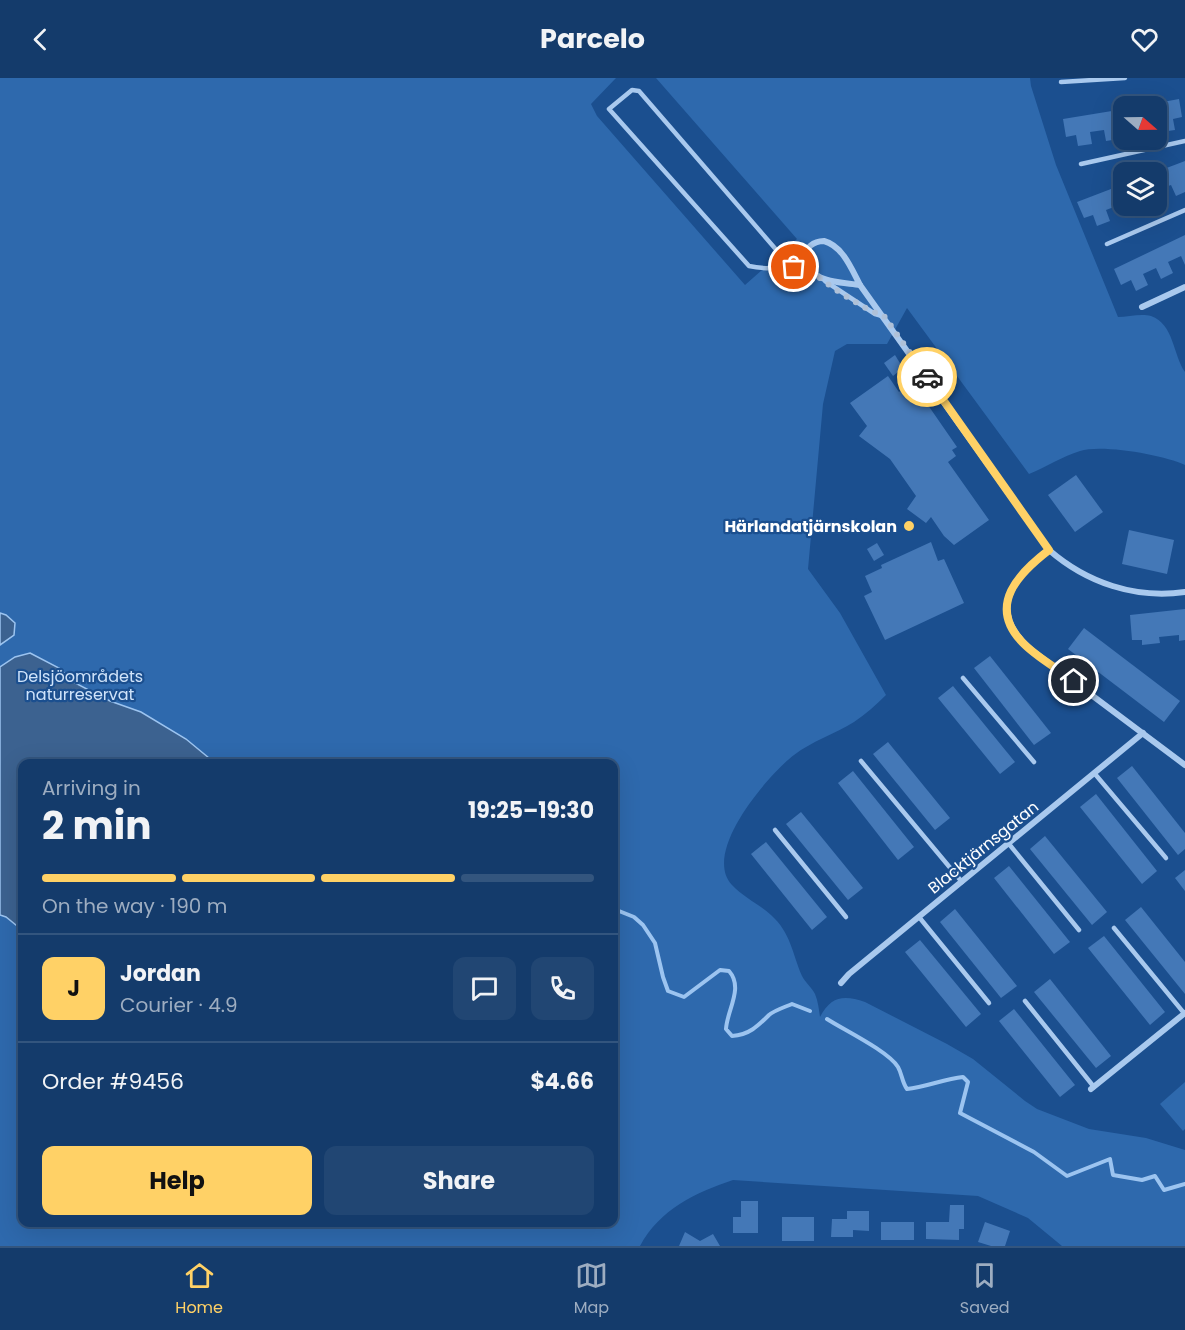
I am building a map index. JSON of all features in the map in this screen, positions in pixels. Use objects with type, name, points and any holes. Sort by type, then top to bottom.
[{"type":"street","points":[[860,285],[820,278],[809,270],[806,264],[805,256],[808,248],[818,242],[829,242],[839,250],[860,285],[1049,550],[1066,565],[1099,582],[1115,587],[1151,594],[1185,592]]},
{"type":"street","points":[[1142,308],[1185,287]]},
{"type":"street","points":[[1049,550],[1023,572],[1010,591],[1008,612],[1015,632],[1022,642],[1034,652],[1185,765]]},
{"type":"street","name":"Blacktjärnsgatan","points":[[841,982],[1143,733]]},
{"type":"street","points":[[1092,1088],[1185,1013]]},
{"type":"lane","points":[[1061,82],[1125,78]]},
{"type":"lane","points":[[786,267],[779,253],[639,91],[632,90],[609,109],[749,266],[758,268],[786,267],[806,264]]},
{"type":"lane","points":[[1081,164],[1185,141]]},
{"type":"lane","points":[[1107,244],[1185,210]]},
{"type":"lane","points":[[820,278],[875,314],[884,316]]},
{"type":"lane","points":[[963,678],[1034,762]]},
{"type":"lane","points":[[861,761],[962,882]]},
{"type":"lane","points":[[1095,774],[1166,858]]},
{"type":"lane","points":[[775,830],[846,917]]},
{"type":"lane","points":[[1009,844],[1079,930]]},
{"type":"lane","points":[[919,917],[989,1002]]},
{"type":"lane","points":[[1114,928],[1185,1013]]},
{"type":"lane","points":[[1025,1001],[1092,1088]]},
{"type":"green space","name":"Delsjöområdets naturreservat","points":[[0,78],[616,78],[591,104],[597,116],[745,285],[797,239],[656,78],[1030,78],[1056,165],[1118,317],[1147,315],[1159,320],[1169,333],[1185,372],[1185,465],[1133,452],[1090,449],[1067,456],[1029,474],[907,308],[887,344],[847,344],[835,351],[823,404],[808,569],[840,613],[886,695],[854,722],[794,755],[769,779],[755,796],[731,834],[725,853],[725,871],[732,885],[771,915],[783,929],[802,976],[815,994],[820,1017],[829,1005],[839,999],[851,998],[865,1002],[973,1059],[1037,1109],[1089,1129],[1146,1138],[1185,1150],[1185,1246],[1062,1246],[1028,1218],[978,1196],[733,1180],[692,1197],[668,1212],[648,1233],[640,1246],[0,1246]]},
{"type":"green space","points":[[1185,1082],[1185,1129],[1183,1131],[1160,1104]]},
{"type":"shaded area","points":[[0,613],[15,623],[14,635],[0,645]]},
{"type":"shaded area","points":[[30,653],[59,668],[75,683],[110,701],[141,712],[186,739],[210,759],[18,759],[18,927],[0,915],[0,667],[15,657]]},
{"type":"building","points":[[1179,99],[1182,117],[1173,119],[1175,130],[1167,131],[1167,101]]},
{"type":"building","points":[[1113,111],[1113,140],[1106,141],[1104,130],[1090,132],[1092,144],[1078,146],[1076,135],[1066,137],[1063,119]]},
{"type":"building","points":[[1185,161],[1185,192],[1176,196],[1171,185],[1167,186],[1167,168]]},
{"type":"building","points":[[1113,188],[1113,207],[1106,210],[1110,221],[1097,226],[1093,215],[1084,218],[1077,202]]},
{"type":"building","points":[[1185,235],[1185,265],[1181,256],[1168,262],[1173,273],[1161,279],[1156,268],[1143,274],[1148,285],[1136,291],[1131,280],[1121,285],[1114,269]]},
{"type":"building","points":[[895,355],[903,368],[893,376],[884,363]]},
{"type":"building","points":[[888,376],[899,392],[912,382],[957,447],[952,450],[956,456],[948,462],[989,520],[954,545],[944,536],[931,517],[926,523],[907,509],[916,496],[890,459],[859,436],[867,426],[850,403]]},
{"type":"building","points":[[1076,475],[1103,512],[1075,532],[1048,495]]},
{"type":"building","points":[[1129,530],[1174,540],[1167,574],[1122,564]]},
{"type":"building","points":[[931,542],[938,561],[944,559],[964,603],[885,640],[864,596],[872,592],[865,576],[882,568],[881,565]]},
{"type":"building","points":[[877,543],[884,555],[874,561],[867,549]]},
{"type":"building","points":[[1185,609],[1185,640],[1179,641],[1179,635],[1159,637],[1160,643],[1142,645],[1142,640],[1132,640],[1130,615]]},
{"type":"building","points":[[1084,628],[1180,701],[1164,722],[1068,649]]},
{"type":"building","points":[[990,656],[1051,733],[1034,745],[974,668]]},
{"type":"building","points":[[953,686],[1015,762],[1000,774],[938,698]]},
{"type":"building","points":[[888,742],[950,818],[935,830],[873,754]]},
{"type":"building","points":[[1132,766],[1185,833],[1185,849],[1178,855],[1117,778]]},
{"type":"building","points":[[853,771],[914,847],[898,860],[838,783]]},
{"type":"building","points":[[1096,794],[1157,871],[1142,884],[1080,807]]},
{"type":"building","points":[[801,812],[863,888],[848,900],[786,824]]},
{"type":"building","points":[[1045,836],[1107,912],[1092,925],[1030,849]]},
{"type":"building","points":[[766,842],[827,917],[812,930],[751,854]]},
{"type":"building","points":[[1009,866],[1070,942],[1054,954],[994,878]]},
{"type":"building","points":[[1185,870],[1185,891],[1175,878]]},
{"type":"building","points":[[1141,907],[1185,962],[1185,994],[1125,920]]},
{"type":"building","points":[[955,909],[1017,986],[1001,998],[940,922]]},
{"type":"building","points":[[1104,936],[1165,1012],[1150,1025],[1088,948]]},
{"type":"building","points":[[920,940],[981,1014],[966,1027],[905,952]]},
{"type":"building","points":[[1050,979],[1111,1056],[1096,1068],[1034,992]]},
{"type":"building","points":[[1014,1009],[1075,1085],[1060,1097],[999,1021]]},
{"type":"building","points":[[741,1201],[758,1201],[758,1233],[733,1233],[733,1217],[741,1217]]},
{"type":"building","points":[[950,1205],[964,1205],[964,1229],[959,1229],[959,1240],[926,1239],[926,1222],[949,1222]]},
{"type":"building","points":[[847,1211],[869,1211],[869,1231],[853,1230],[853,1237],[831,1237],[832,1219],[847,1219]]},
{"type":"building","points":[[782,1217],[814,1217],[814,1241],[782,1241]]},
{"type":"building","points":[[881,1222],[914,1222],[914,1240],[881,1240]]},
{"type":"building","points":[[985,1222],[1010,1231],[1005,1246],[991,1246],[978,1242]]},
{"type":"building","points":[[685,1232],[700,1241],[713,1234],[720,1246],[679,1246]]},
{"type":"waterway","points":[[618,911],[634,917],[643,925],[655,943],[668,991],[684,997],[720,970],[729,971],[733,978],[735,992],[726,1029],[732,1036],[748,1032],[771,1013],[792,1004],[810,1011]]},
{"type":"waterway","points":[[827,1019],[885,1054],[898,1067],[907,1089],[963,1077],[968,1082],[960,1113],[1034,1152],[1067,1176],[1110,1159],[1113,1175],[1142,1180],[1155,1176],[1164,1190],[1185,1184]]},
{"type":"way so far","points":[[794,267],[806,264],[809,270],[855,302],[875,314],[884,316],[927,377]]},
{"type":"place","name":"Härlandatjärnskolan","points":[[909,526]]},
{"type":"route","points":[[927,377],[1049,550],[1032,563],[1015,582],[1010,591],[1008,612],[1011,624],[1022,642],[1074,681]]}]
